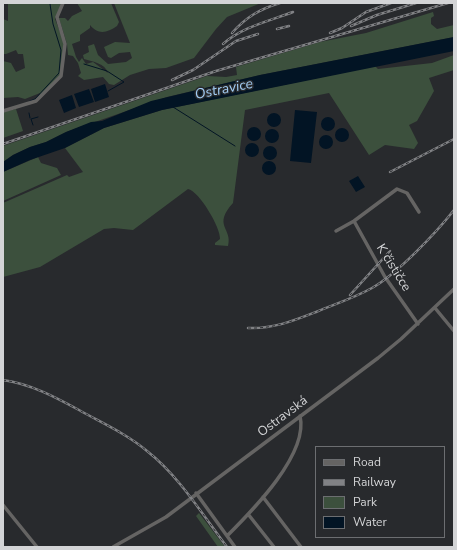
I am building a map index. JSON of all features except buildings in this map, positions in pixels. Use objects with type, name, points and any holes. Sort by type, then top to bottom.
[{"type":"street","points":[[3,111],[36,101],[61,76],[65,44],[57,17],[63,3]]},
{"type":"street","points":[[336,231],[354,221],[396,190],[407,193],[419,212]]},
{"type":"street","name":"K čističce","points":[[354,221],[385,277],[418,324]]},
{"type":"street","name":"Ostravská","points":[[112,547],[166,517],[378,358],[418,324],[454,289]]},
{"type":"street","points":[[435,308],[454,331]]},
{"type":"street","points":[[227,536],[263,497],[281,474],[295,448],[301,430],[300,416]]},
{"type":"street","points":[[196,493],[235,547]]},
{"type":"street","points":[[263,497],[302,547]]},
{"type":"street","points":[[3,505],[37,547]]},
{"type":"street","points":[[248,514],[274,547]]},
{"type":"green space","points":[[8,3],[62,3],[55,19],[64,42],[61,74],[39,97],[40,93],[25,99],[18,97],[3,98],[3,61],[11,63],[16,72],[25,68],[23,54],[18,54],[16,50],[3,54],[3,19],[8,21]]},
{"type":"green space","points":[[77,3],[111,3],[119,22],[117,26],[110,30],[99,32],[90,25],[90,28],[80,35],[80,41],[72,44],[79,62],[82,58],[86,64],[93,62],[108,73],[101,65],[95,62],[84,59],[83,55],[89,52],[88,46],[94,44],[98,55],[108,64],[126,62],[132,58],[130,52],[119,53],[111,58],[108,57],[104,47],[115,42],[130,43],[114,3],[261,3],[227,17],[194,58],[166,68],[149,69],[130,75],[114,85],[109,84],[103,77],[84,80],[78,76],[81,73],[78,63],[73,56],[68,55],[67,44],[59,18],[65,18],[68,21],[72,16],[82,11]]},
{"type":"green space","points":[[433,12],[434,16],[431,18],[431,24],[437,29],[454,25],[454,37],[260,75],[167,97],[66,132],[46,142],[30,147],[13,155],[3,162],[3,146],[207,76],[226,77],[237,75],[236,67],[320,42],[366,33]]},
{"type":"green space","points":[[454,55],[454,70],[429,78],[434,91],[417,121],[409,125],[418,143],[414,149],[385,145],[369,155],[329,93],[245,110],[233,203],[224,217],[224,226],[229,240],[228,246],[215,245],[215,243],[220,239],[217,227],[198,196],[193,191],[188,189],[133,230],[114,228],[104,229],[40,267],[3,277],[3,203],[67,175],[69,177],[83,172],[65,148],[104,128],[162,110],[375,66],[378,69],[432,63]]},
{"type":"green space","points":[[16,109],[23,131],[3,138],[3,112]]},
{"type":"green space","points":[[38,157],[41,163],[57,168],[61,175],[3,201],[3,172]]},
{"type":"green space","points":[[199,513],[225,547],[218,547],[196,516]]},
{"type":"water","name":"Ostravice","points":[[454,37],[454,51],[162,110],[104,128],[65,148],[30,160],[3,172],[3,162],[13,155],[91,122],[102,121],[151,101],[260,75]]},
{"type":"water","points":[[105,84],[109,97],[95,102],[91,89]]},
{"type":"water","points":[[89,89],[94,102],[79,107],[74,94]]},
{"type":"water","points":[[72,95],[76,108],[64,113],[59,100]]},
{"type":"water","points":[[295,110],[317,112],[311,163],[290,161]]},
{"type":"water","points":[[274,113],[279,115],[281,120],[279,125],[274,127],[269,125],[267,120],[269,115]]},
{"type":"water","points":[[328,117],[333,119],[335,124],[333,129],[328,131],[323,129],[321,124],[323,119]]},
{"type":"water","points":[[254,127],[259,129],[261,134],[259,139],[254,141],[249,139],[247,134],[249,129]]},
{"type":"water","points":[[342,128],[347,130],[349,135],[347,140],[342,142],[337,140],[335,135],[337,130]]},
{"type":"water","points":[[272,129],[277,131],[279,136],[277,141],[272,143],[267,141],[265,136],[267,131]]},
{"type":"water","points":[[326,135],[331,137],[333,142],[331,147],[326,149],[321,147],[319,142],[321,137]]},
{"type":"water","points":[[252,143],[257,145],[259,150],[257,155],[252,157],[247,155],[245,150],[247,145]]},
{"type":"water","points":[[270,146],[275,148],[277,153],[275,158],[270,160],[265,158],[263,153],[265,148]]},
{"type":"water","points":[[269,161],[274,163],[276,168],[274,173],[269,175],[264,173],[262,168],[264,163]]},
{"type":"water","points":[[358,176],[365,187],[356,192],[349,181]]},
{"type":"waterway","points":[[30,101],[35,99],[59,73],[61,50],[53,24],[50,4]]},
{"type":"waterway","points":[[84,64],[107,71],[124,82],[108,91]]},
{"type":"waterway","points":[[173,107],[235,146]]},
{"type":"waterway","points":[[29,113],[30,118]]},
{"type":"waterway","points":[[33,125],[31,119],[38,117]]},
{"type":"railway","points":[[232,33],[254,14],[280,3]]},
{"type":"railway","points":[[330,33],[342,28],[366,12],[391,3]]},
{"type":"railway","points":[[351,26],[377,15],[416,3]]},
{"type":"railway","points":[[3,144],[216,71],[448,3]]},
{"type":"railway","points":[[223,44],[230,38],[247,29],[293,12]]},
{"type":"railway","points":[[277,29],[289,26]]},
{"type":"railway","points":[[172,80],[193,70],[236,41],[258,34]]},
{"type":"railway","points":[[390,172],[454,139]]},
{"type":"railway","points":[[248,328],[274,326],[291,321],[351,298],[372,288],[382,282],[416,252],[454,210]]},
{"type":"railway","points":[[350,295],[390,251]]},
{"type":"railway","points":[[3,380],[33,388],[52,396],[131,439],[159,461],[180,484],[227,547]]}]
